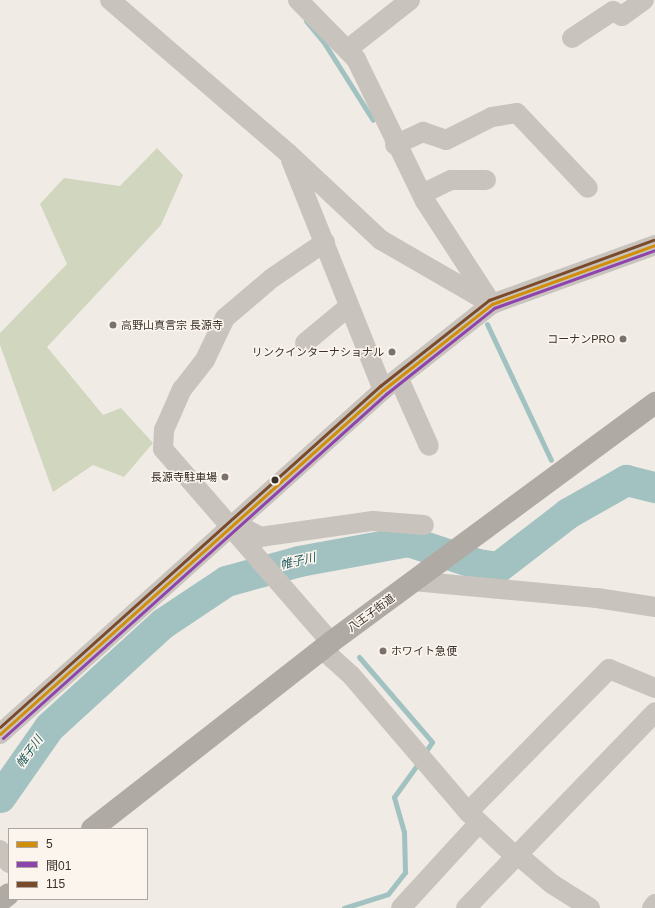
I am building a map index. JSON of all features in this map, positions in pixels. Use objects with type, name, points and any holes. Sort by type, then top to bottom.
[{"type":"highway","name":"八王子街道","points":[[93,828],[327,645],[655,403]]},
{"type":"highway","points":[[0,901],[8,895]]},
{"type":"street","points":[[110,0],[289,154],[381,240],[492,304]]},
{"type":"street","points":[[298,0],[356,59],[395,145],[422,194],[492,304]]},
{"type":"street","points":[[348,50],[410,0]]},
{"type":"street","points":[[578,29],[610,6],[622,16],[644,0]]},
{"type":"street","points":[[395,145],[423,132],[446,140],[492,117],[516,113],[588,188]]},
{"type":"street","points":[[289,154],[325,242],[348,307],[391,384],[429,446]]},
{"type":"street","points":[[422,194],[451,180],[486,180]]},
{"type":"street","points":[[325,242],[272,278],[225,318],[205,360],[182,389],[164,430],[163,449],[234,526],[351,675],[474,818],[518,857],[552,884],[590,908]]},
{"type":"street","points":[[0,734],[391,384],[492,304],[617,262],[655,245]]},
{"type":"street","points":[[305,343],[348,307]]},
{"type":"street","points":[[234,526],[260,537],[373,521],[424,525]]},
{"type":"street","points":[[413,581],[596,598],[655,607]]},
{"type":"street","points":[[401,908],[474,818],[609,669],[655,688]]},
{"type":"street","points":[[466,908],[518,857],[655,712]]},
{"type":"street","points":[[0,850],[8,862]]},
{"type":"street","points":[[652,908],[655,904]]},
{"type":"green space","points":[[157,148],[183,175],[161,225],[47,347],[103,415],[121,408],[153,443],[124,477],[93,465],[53,492],[0,345],[0,333],[67,264],[40,204],[64,178],[120,186]]},
{"type":"waterway","points":[[306,21],[323,41],[373,120]]},
{"type":"waterway","points":[[487,324],[551,460]]},
{"type":"waterway","name":"帷子川","points":[[0,797],[49,727],[163,623],[226,581],[299,561],[408,541],[478,564],[498,567],[568,513],[626,480],[655,487]]},
{"type":"waterway","points":[[299,561],[304,570]]},
{"type":"waterway","points":[[359,657],[432,742],[424,754]]},
{"type":"waterway","points":[[344,908],[388,894],[405,872],[404,832],[394,797],[420,761]]},
{"type":"transit line","name":"115","points":[[0,727],[380,386],[489,300],[653,240]]},
{"type":"transit line","name":"5","points":[[0,734],[383,390],[492,304],[655,245]]},
{"type":"transit line","name":"間01","points":[[3,738],[386,394],[494,308],[655,250]]},
{"type":"place","name":"高野山真言宗 長源寺","points":[[113,325]]},
{"type":"place","name":"コーナンPRO","points":[[623,339]]},
{"type":"place","name":"リンクインターナショナル","points":[[392,352]]},
{"type":"place","name":"長源寺駐車場","points":[[225,477]]},
{"type":"place","name":"ホワイト急便","points":[[383,651]]}]
